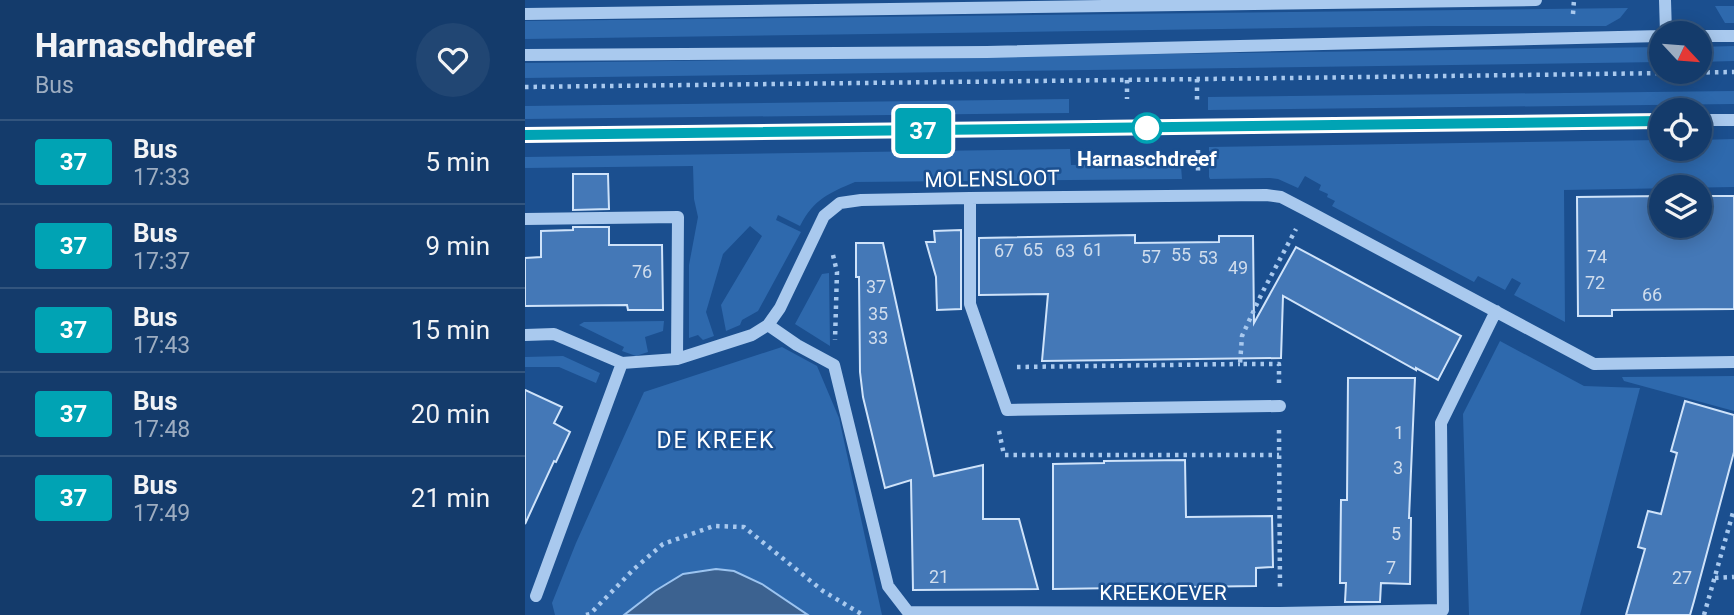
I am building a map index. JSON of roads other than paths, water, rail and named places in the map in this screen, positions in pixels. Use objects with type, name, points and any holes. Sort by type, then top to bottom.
[{"type":"street","points":[[525,14],[1536,0]]},
{"type":"street","points":[[1665,0],[1666,21]]},
{"type":"street","points":[[525,55],[987,52],[1649,36]]},
{"type":"street","points":[[1712,36],[1734,36]]},
{"type":"street","points":[[1712,120],[1734,120]]},
{"type":"street","points":[[525,135],[1649,121]]},
{"type":"street","name":"MOLENSLOOT","points":[[768,325],[780,308],[824,216],[840,203],[970,198],[1266,195],[1281,197],[1594,364],[1734,362]]},
{"type":"street","points":[[970,198],[970,304],[1007,410],[1280,406]]},
{"type":"street","points":[[525,219],[678,217],[677,359]]},
{"type":"street","name":"KREEKOEVER","points":[[768,325],[834,365],[888,586],[908,612],[1280,613],[1443,610],[1441,424],[1496,311]]},
{"type":"street","points":[[525,335],[554,334],[622,363],[677,359],[752,335],[768,325]]},
{"type":"street","points":[[536,596],[622,363]]},
{"type":"place","name":"Harnaschdreef","points":[[1147,128]]},
{"type":"district","name":"DE KREEK","points":[[716,440]]}]
